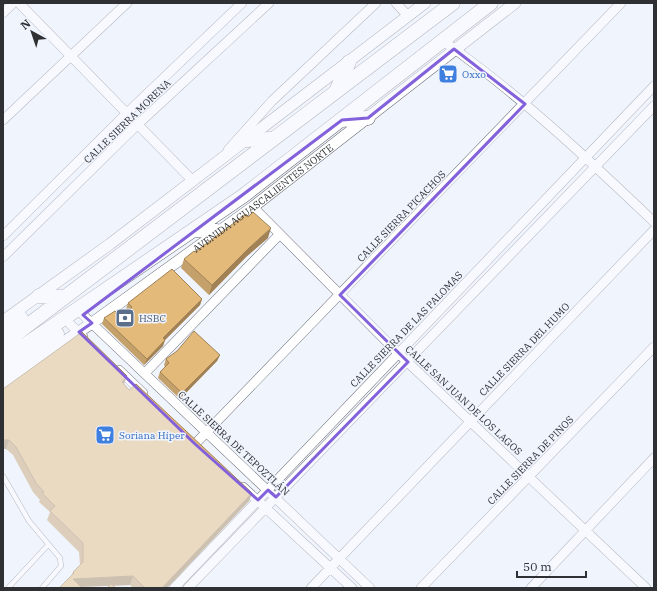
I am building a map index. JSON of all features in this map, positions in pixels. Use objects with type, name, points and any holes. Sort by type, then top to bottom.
[{"type":"main road","points":[[3,344],[452,3]]},
{"type":"main road","name":"AVENIDA AGUASCALIENTES NORTE","points":[[3,360],[111,285],[191,233],[243,196],[342,120],[448,45],[491,3]]},
{"type":"main road","points":[[337,90],[349,62]]},
{"type":"main road","points":[[342,120],[368,118]]},
{"type":"main road","points":[[246,140],[271,139]]},
{"type":"main road","points":[[3,373],[88,319],[191,233],[217,232]]},
{"type":"main road","points":[[39,296],[60,300]]},
{"type":"main road","points":[[3,332],[40,306],[60,300]]},
{"type":"street","points":[[3,13],[13,3]]},
{"type":"street","points":[[19,3],[192,180]]},
{"type":"street","points":[[3,120],[127,3]]},
{"type":"street","name":"CALLE SIERRA MORENA","points":[[3,236],[127,113],[242,3]]},
{"type":"street","name":"CALLE SIERRA MORENA","points":[[3,257],[137,125],[269,3]]},
{"type":"street","points":[[218,161],[272,101],[376,3]]},
{"type":"street","points":[[396,3],[408,16]]},
{"type":"street","points":[[3,322],[246,140],[425,3]]},
{"type":"street","name":"AVENIDA AGUASCALIENTES NORTE","points":[[88,319],[253,207],[368,118],[448,45],[515,3]]},
{"type":"street","name":"CALLE SIERRA PICACHOS","points":[[195,444],[621,3]]},
{"type":"street","points":[[448,45],[525,104],[596,166],[654,222]]},
{"type":"street","name":"CALLE SIERRA DE LAS PALOMAS","points":[[174,588],[654,86]]},
{"type":"street","points":[[188,588],[654,106]]},
{"type":"street","name":"CALLE SAN JUAN DE LOS LAGOS","points":[[253,207],[398,353],[646,588]]},
{"type":"street","name":"CALLE SIERRA DEL HUMO","points":[[311,588],[654,230]]},
{"type":"street","points":[[145,373],[280,234]]},
{"type":"street","name":"CALLE SIERRA DE TEPOZTLÁN","points":[[88,319],[370,588]]},
{"type":"street","points":[[3,383],[74,328],[90,343]]},
{"type":"street","name":"CALLE SIERRA DE PINOS","points":[[421,588],[654,347]]},
{"type":"street","points":[[112,364],[151,401]]},
{"type":"street","points":[[531,588],[654,458]]},
{"type":"street","points":[[235,480],[352,588]]},
{"type":"lane","points":[[3,476],[29,521],[62,562],[61,566],[42,588]]},
{"type":"lane","points":[[11,587],[48,545]]},
{"type":"highlighted area","points":[[454,49],[525,104],[340,295],[408,362],[276,497],[268,490],[258,500],[195,444],[79,332],[92,323],[83,315],[342,120],[368,118]]},
{"type":"building","points":[[253,212],[271,228],[212,285],[184,259],[246,214],[248,217]]},
{"type":"building","points":[[172,269],[202,299],[163,338],[165,340],[147,359],[104,318],[115,311],[121,318],[132,307],[128,303]]},
{"type":"building","points":[[194,331],[220,355],[182,393],[160,372],[169,363],[166,359],[177,351]]},
{"type":"building","points":[[82,332],[127,376],[122,382],[129,390],[136,384],[252,493],[162,588],[145,588],[133,576],[73,579],[82,588],[59,588],[83,562],[83,543],[50,511],[55,506],[42,493],[44,492],[36,483],[16,447],[9,440],[3,440],[3,389]]},
{"type":"building","points":[[111,584],[116,588],[107,588]]},
{"type":"place","name":"Oxxo","points":[[448,74]]},
{"type":"place","name":"HSBC","points":[[125,318]]},
{"type":"place","name":"Soriana Híper","points":[[105,435]]}]
